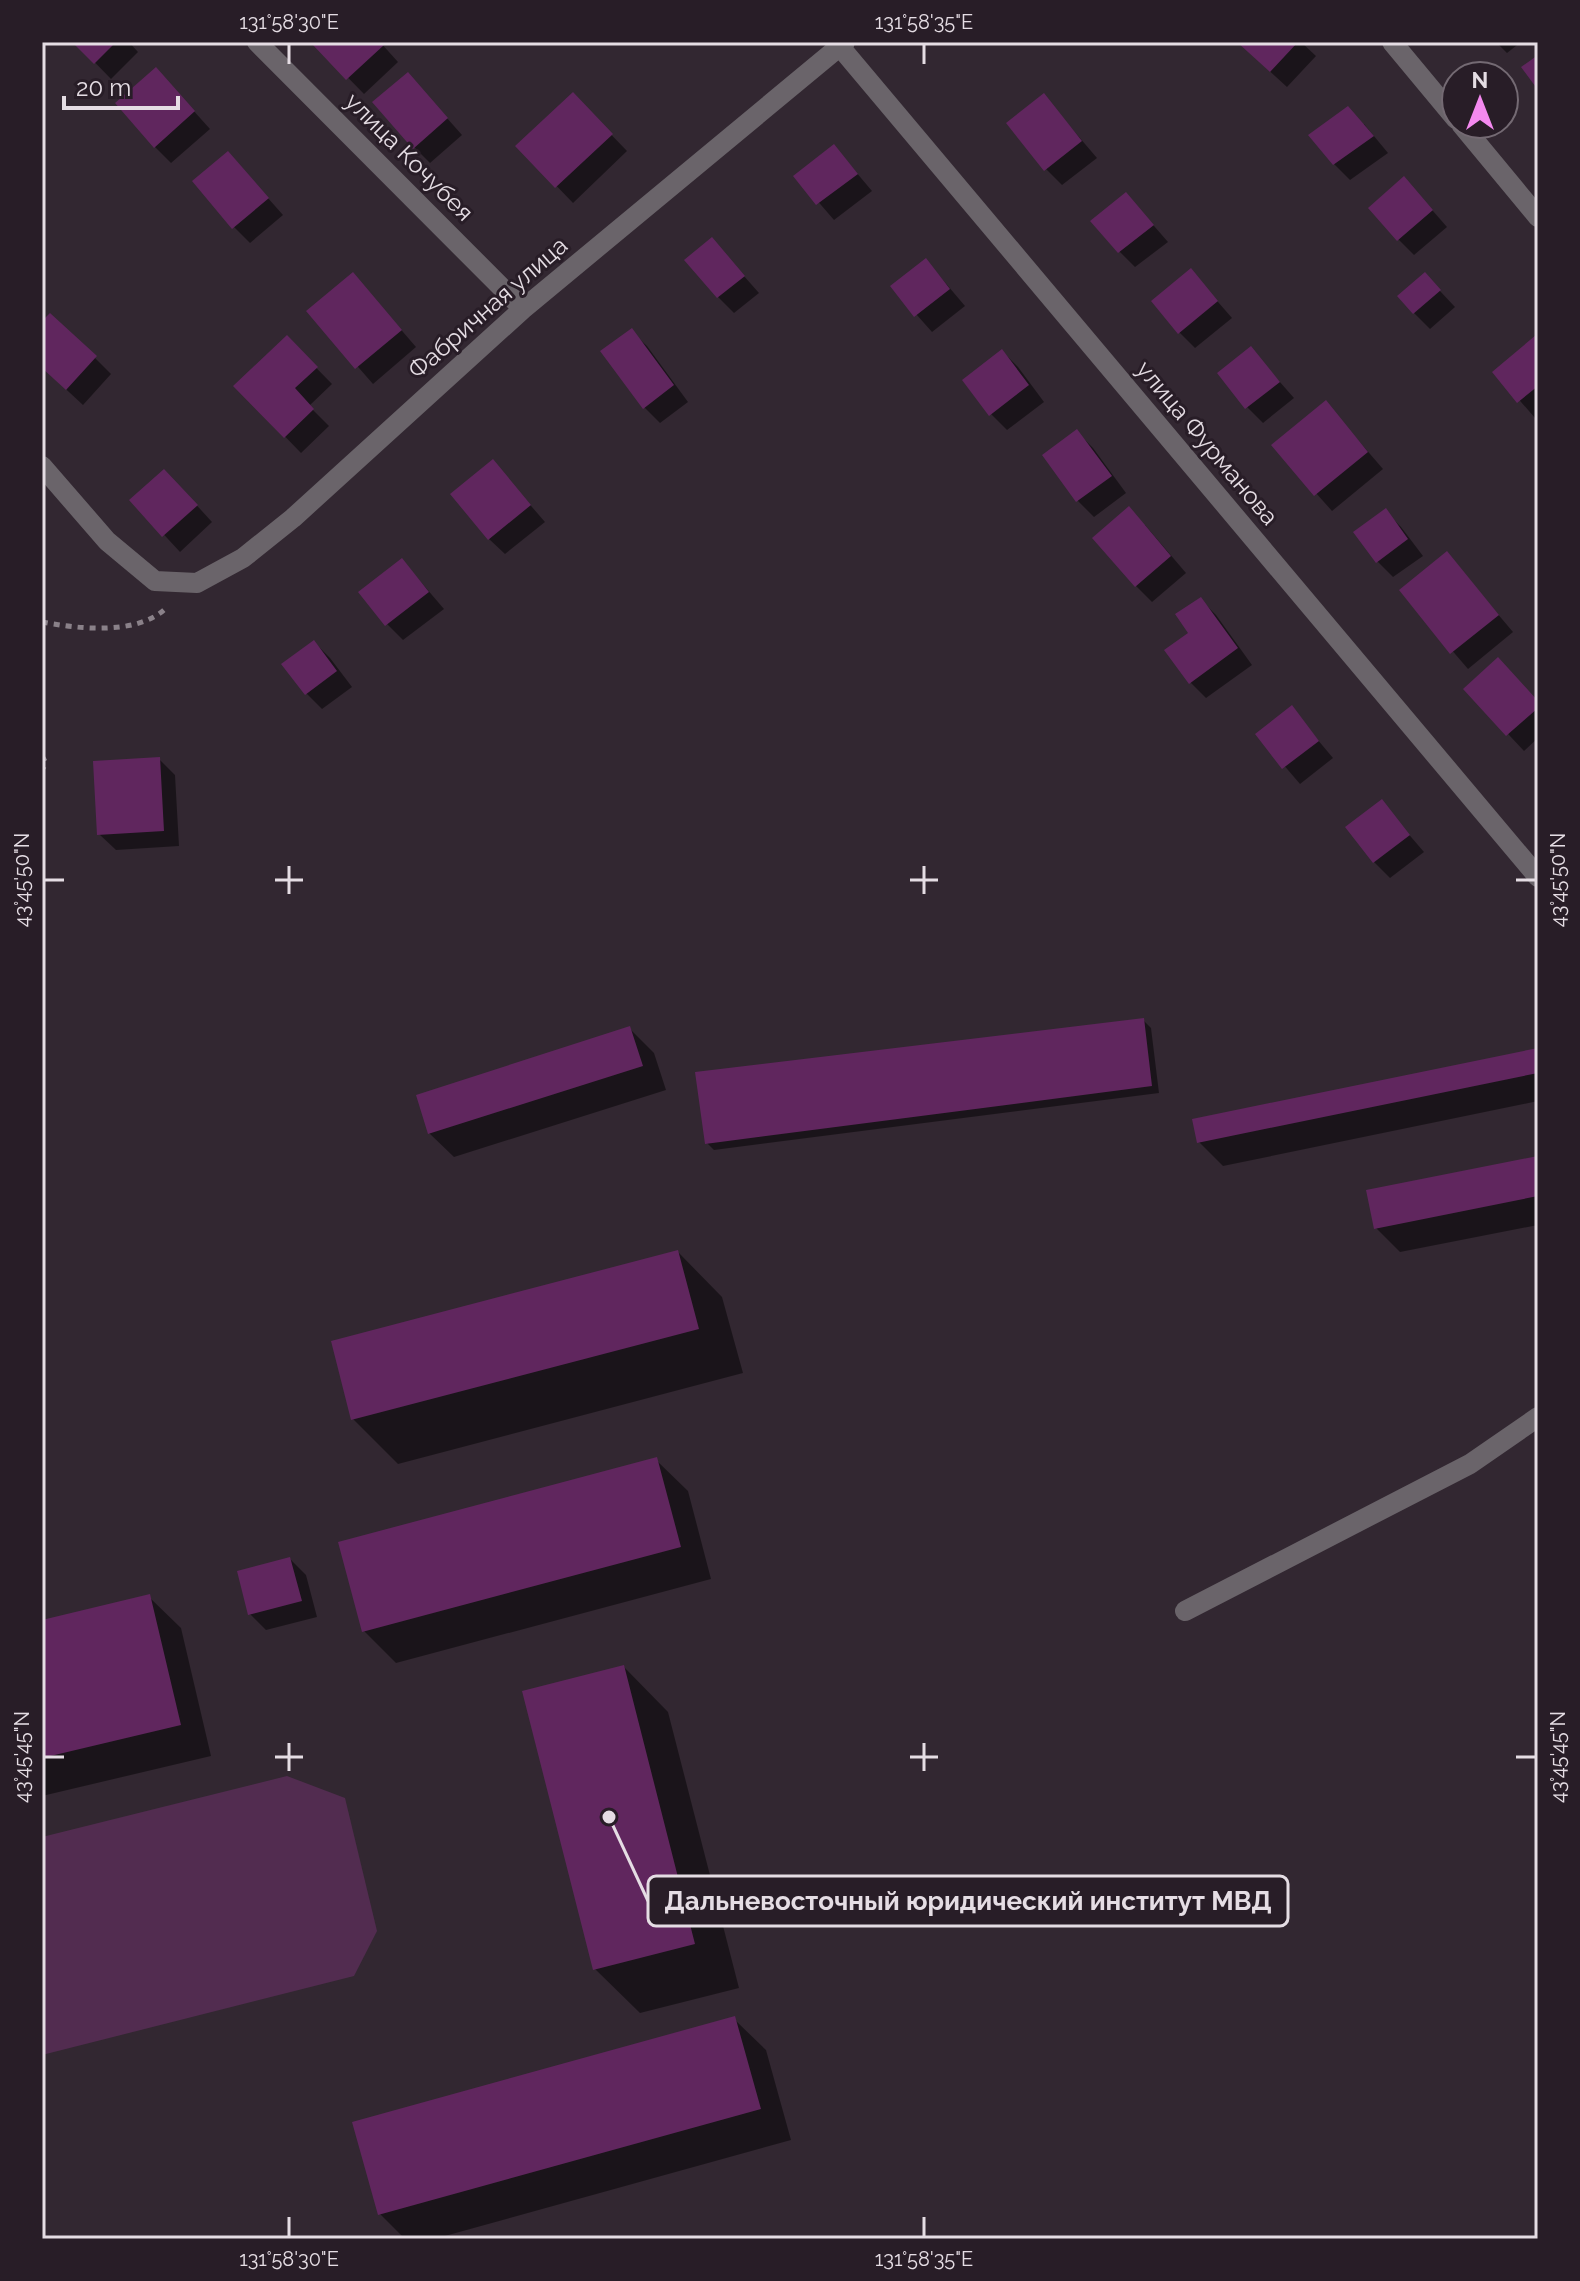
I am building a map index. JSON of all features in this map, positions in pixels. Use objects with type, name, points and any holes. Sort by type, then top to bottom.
[{"type":"street","name":"улица Кочубея","points":[[257,42],[523,309]]},
{"type":"street","points":[[1392,42],[1440,100]]},
{"type":"street","name":"Фабричная улица","points":[[197,583],[243,558],[293,518],[523,309],[841,43]]},
{"type":"street","name":"улица Фурманова","points":[[841,43],[1538,877]]},
{"type":"street","points":[[1474,140],[1538,217]]},
{"type":"street","points":[[42,466],[107,541],[155,581],[197,583]]},
{"type":"street","points":[[1185,1611],[1470,1464],[1538,1417]]},
{"type":"path","points":[[42,622],[83,630],[151,621],[197,583]]},
{"type":"path","points":[[42,756],[46,763],[42,770]]},
{"type":"shaded area","points":[[287,1776],[345,1798],[377,1931],[354,1976],[42,2055],[42,1837]]},
{"type":"building","points":[[72,42],[116,42],[94,64]]},
{"type":"building","points":[[316,42],[381,42],[384,45],[346,80],[313,45]]},
{"type":"building","points":[[1237,42],[1298,42],[1270,72]]},
{"type":"building","points":[[1538,55],[1538,90],[1521,67]]},
{"type":"building","points":[[156,67],[195,111],[154,148],[115,103]]},
{"type":"building","points":[[408,72],[448,118],[413,149],[372,102]]},
{"type":"building","points":[[573,92],[613,134],[555,188],[515,146]]},
{"type":"building","points":[[1044,93],[1082,141],[1044,171],[1006,123]]},
{"type":"building","points":[[1348,106],[1374,136],[1333,165],[1308,135]]},
{"type":"building","points":[[834,144],[858,174],[816,205],[793,176]]},
{"type":"building","points":[[228,151],[269,198],[232,229],[192,181]]},
{"type":"building","points":[[1404,176],[1433,210],[1397,241],[1368,208]]},
{"type":"building","points":[[1126,192],[1154,225],[1118,253],[1090,221]]},
{"type":"building","points":[[712,237],[745,276],[717,298],[684,260]]},
{"type":"building","points":[[926,258],[950,289],[914,317],[890,286]]},
{"type":"building","points":[[1191,268],[1218,301],[1178,334],[1151,301]]},
{"type":"building","points":[[353,272],[402,330],[355,369],[306,311]]},
{"type":"building","points":[[1425,272],[1441,290],[1413,314],[1397,296]]},
{"type":"building","points":[[50,313],[97,356],[66,390],[42,368],[42,321]]},
{"type":"building","points":[[632,328],[674,385],[643,409],[600,351]]},
{"type":"building","points":[[287,335],[318,367],[295,388],[314,409],[284,438],[233,386]]},
{"type":"building","points":[[1536,335],[1538,386],[1517,403],[1492,372]]},
{"type":"building","points":[[1251,346],[1280,382],[1245,409],[1217,373]]},
{"type":"building","points":[[1002,349],[1029,385],[989,416],[962,380]]},
{"type":"building","points":[[1326,400],[1368,452],[1314,496],[1271,445]]},
{"type":"building","points":[[1077,429],[1112,476],[1076,502],[1042,455]]},
{"type":"building","points":[[493,459],[531,505],[488,540],[450,494]]},
{"type":"building","points":[[164,469],[198,505],[162,537],[129,500]]},
{"type":"building","points":[[1129,506],[1171,556],[1135,587],[1092,538]]},
{"type":"building","points":[[1386,508],[1408,539],[1376,563],[1353,532]]},
{"type":"building","points":[[1447,551],[1499,615],[1450,654],[1399,590]]},
{"type":"building","points":[[402,558],[429,592],[385,626],[358,592]]},
{"type":"building","points":[[1201,597],[1238,648],[1189,684],[1164,650],[1188,633],[1175,614]]},
{"type":"building","points":[[314,640],[337,671],[305,695],[281,664]]},
{"type":"building","points":[[1498,657],[1538,701],[1538,708],[1506,736],[1463,689]]},
{"type":"building","points":[[1292,705],[1319,741],[1282,769],[1255,734]]},
{"type":"building","points":[[160,757],[164,831],[97,835],[93,761]]},
{"type":"building","points":[[1382,799],[1410,835],[1373,863],[1345,827]]},
{"type":"building","points":[[1144,1018],[1152,1086],[705,1144],[695,1072]]},
{"type":"building","points":[[630,1026],[643,1066],[428,1134],[416,1095]]},
{"type":"building","points":[[1538,1048],[1538,1073],[1197,1143],[1192,1119]]},
{"type":"building","points":[[1538,1156],[1538,1196],[1374,1229],[1366,1190]]},
{"type":"building","points":[[678,1250],[699,1329],[351,1420],[331,1341]]},
{"type":"building","points":[[657,1457],[681,1547],[362,1632],[338,1542]]},
{"type":"building","points":[[290,1557],[302,1601],[248,1615],[237,1571]]},
{"type":"building","points":[[150,1594],[181,1725],[42,1758],[42,1620]]},
{"type":"building","points":[[624,1665],[695,1944],[593,1970],[522,1691]]},
{"type":"building","points":[[735,2016],[761,2109],[378,2215],[352,2122]]},
{"type":"place","name":"Дальневосточный юридический институт МВД","points":[[609,1817]]}]
